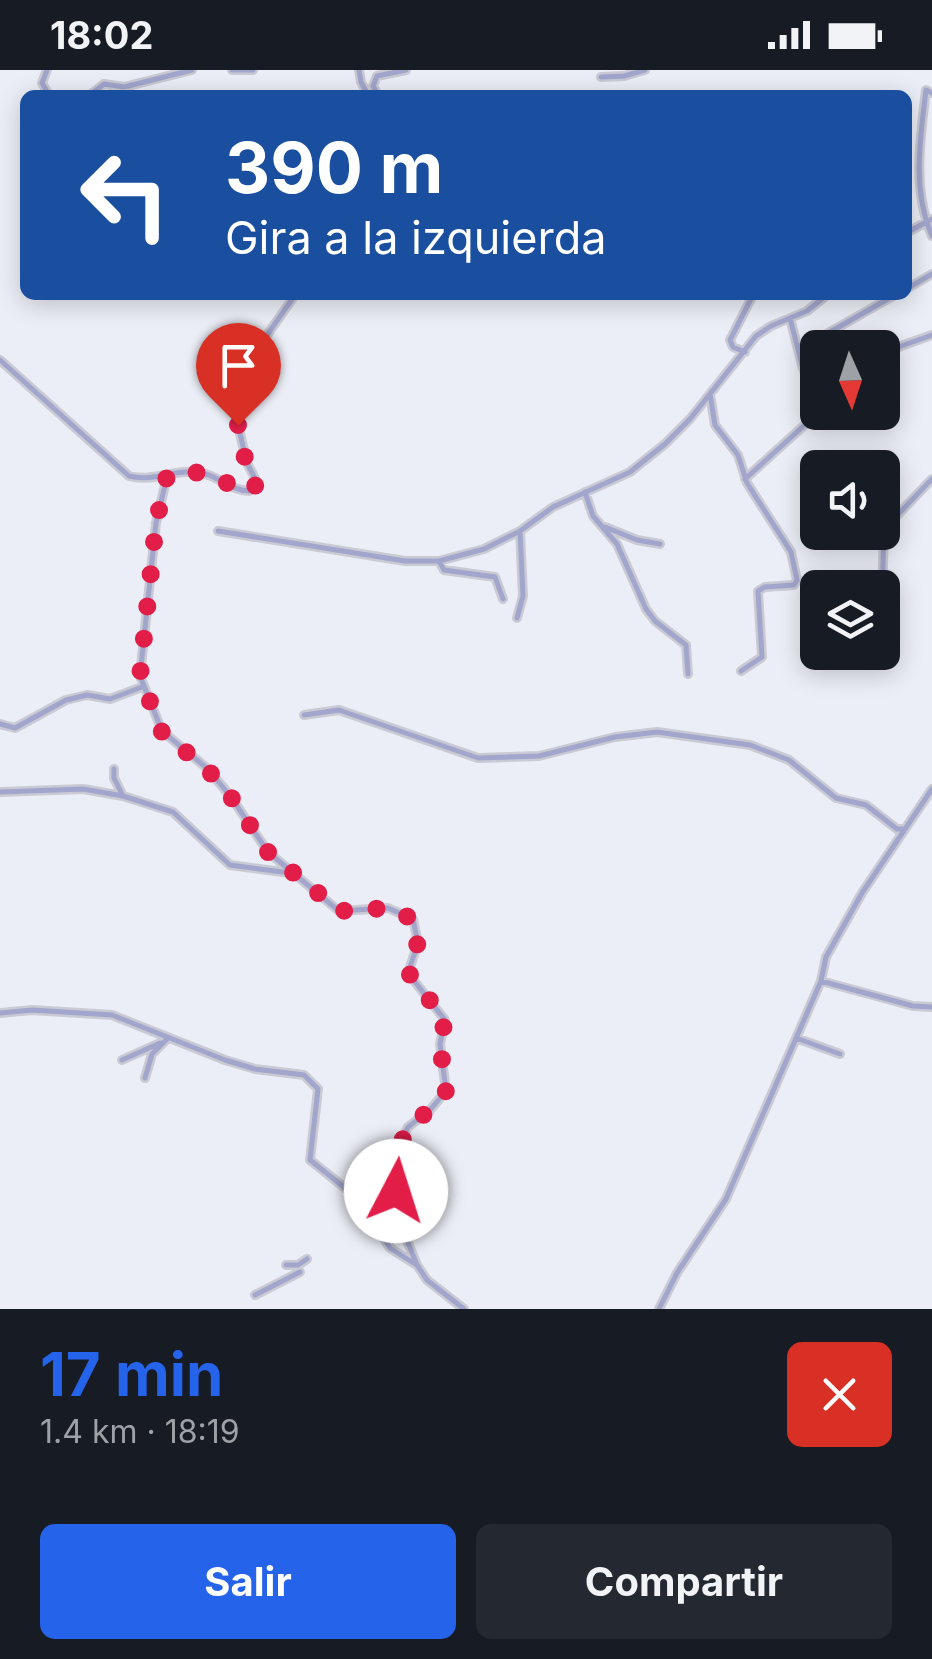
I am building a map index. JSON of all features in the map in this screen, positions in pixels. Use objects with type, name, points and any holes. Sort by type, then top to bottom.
[{"type":"street","points":[[96,90],[104,84],[124,87],[192,70]]},
{"type":"street","points":[[232,70],[252,70]]},
{"type":"street","points":[[375,90],[376,76],[406,70]]},
{"type":"street","points":[[602,78],[644,70]]},
{"type":"street","points":[[932,93],[926,90],[918,184],[932,236]]},
{"type":"street","points":[[924,117],[932,119]]},
{"type":"street","points":[[0,360],[128,476],[144,480],[191,471],[214,475],[235,490],[255,488],[256,476],[246,463],[238,425],[265,338],[292,300]]},
{"type":"street","points":[[746,352],[732,347],[731,336],[750,300]]},
{"type":"street","points":[[218,531],[405,560],[440,560],[484,549],[520,531],[553,507],[630,472],[665,444],[756,336],[808,311],[821,300]]},
{"type":"street","points":[[799,346],[814,342],[886,300]]},
{"type":"street","points":[[790,318],[800,352]]},
{"type":"street","points":[[900,347],[932,335]]},
{"type":"street","points":[[710,394],[717,429],[738,455],[745,478],[791,552],[797,582],[758,591],[762,658],[741,672]]},
{"type":"street","points":[[745,478],[800,427]]},
{"type":"street","points":[[167,476],[156,523],[142,687],[162,732],[208,770],[268,852],[340,911],[388,908],[413,919],[418,942],[408,972],[445,1020],[440,1044],[446,1091],[408,1127],[398,1148],[398,1212],[426,1280],[464,1309]]},
{"type":"street","points":[[883,570],[884,528],[932,479]]},
{"type":"street","points":[[585,492],[594,516],[617,544],[646,609],[686,645],[688,674]]},
{"type":"street","points":[[602,527],[660,544]]},
{"type":"street","points":[[517,618],[523,596],[520,531]]},
{"type":"street","points":[[440,560],[444,570],[495,578],[503,600]]},
{"type":"street","points":[[0,724],[16,728],[66,700],[86,695],[110,699],[142,687]]},
{"type":"street","points":[[304,714],[339,710],[478,758],[539,756],[615,737],[656,732],[750,745],[789,760],[836,798],[866,805],[897,829],[904,829]]},
{"type":"street","points":[[114,768],[114,778],[123,796]]},
{"type":"street","points":[[0,792],[83,790],[123,796],[173,812],[230,864],[293,873]]},
{"type":"street","points":[[660,1309],[677,1274],[726,1199],[821,981],[826,958],[904,829],[931,794]]},
{"type":"street","points":[[821,981],[913,1006],[932,1007]]},
{"type":"street","points":[[0,1014],[32,1010],[112,1015],[165,1041],[255,1069],[288,1072],[311,1081],[318,1089],[318,1104],[310,1160],[359,1199],[390,1248],[418,1265]]},
{"type":"street","points":[[796,1038],[840,1054]]},
{"type":"street","points":[[122,1060],[165,1041]]},
{"type":"street","points":[[145,1078],[152,1054],[165,1041]]},
{"type":"street","points":[[286,1265],[307,1260]]},
{"type":"street","points":[[255,1295],[300,1272]]},
{"type":"route","points":[[238,425],[246,463],[256,476],[255,488],[235,490],[214,475],[191,471],[167,476],[156,523],[142,687],[162,732],[208,770],[268,852],[340,911],[388,908],[413,919],[418,942],[408,972],[445,1020],[440,1044],[446,1091],[408,1127],[398,1148],[396,1191]]}]
